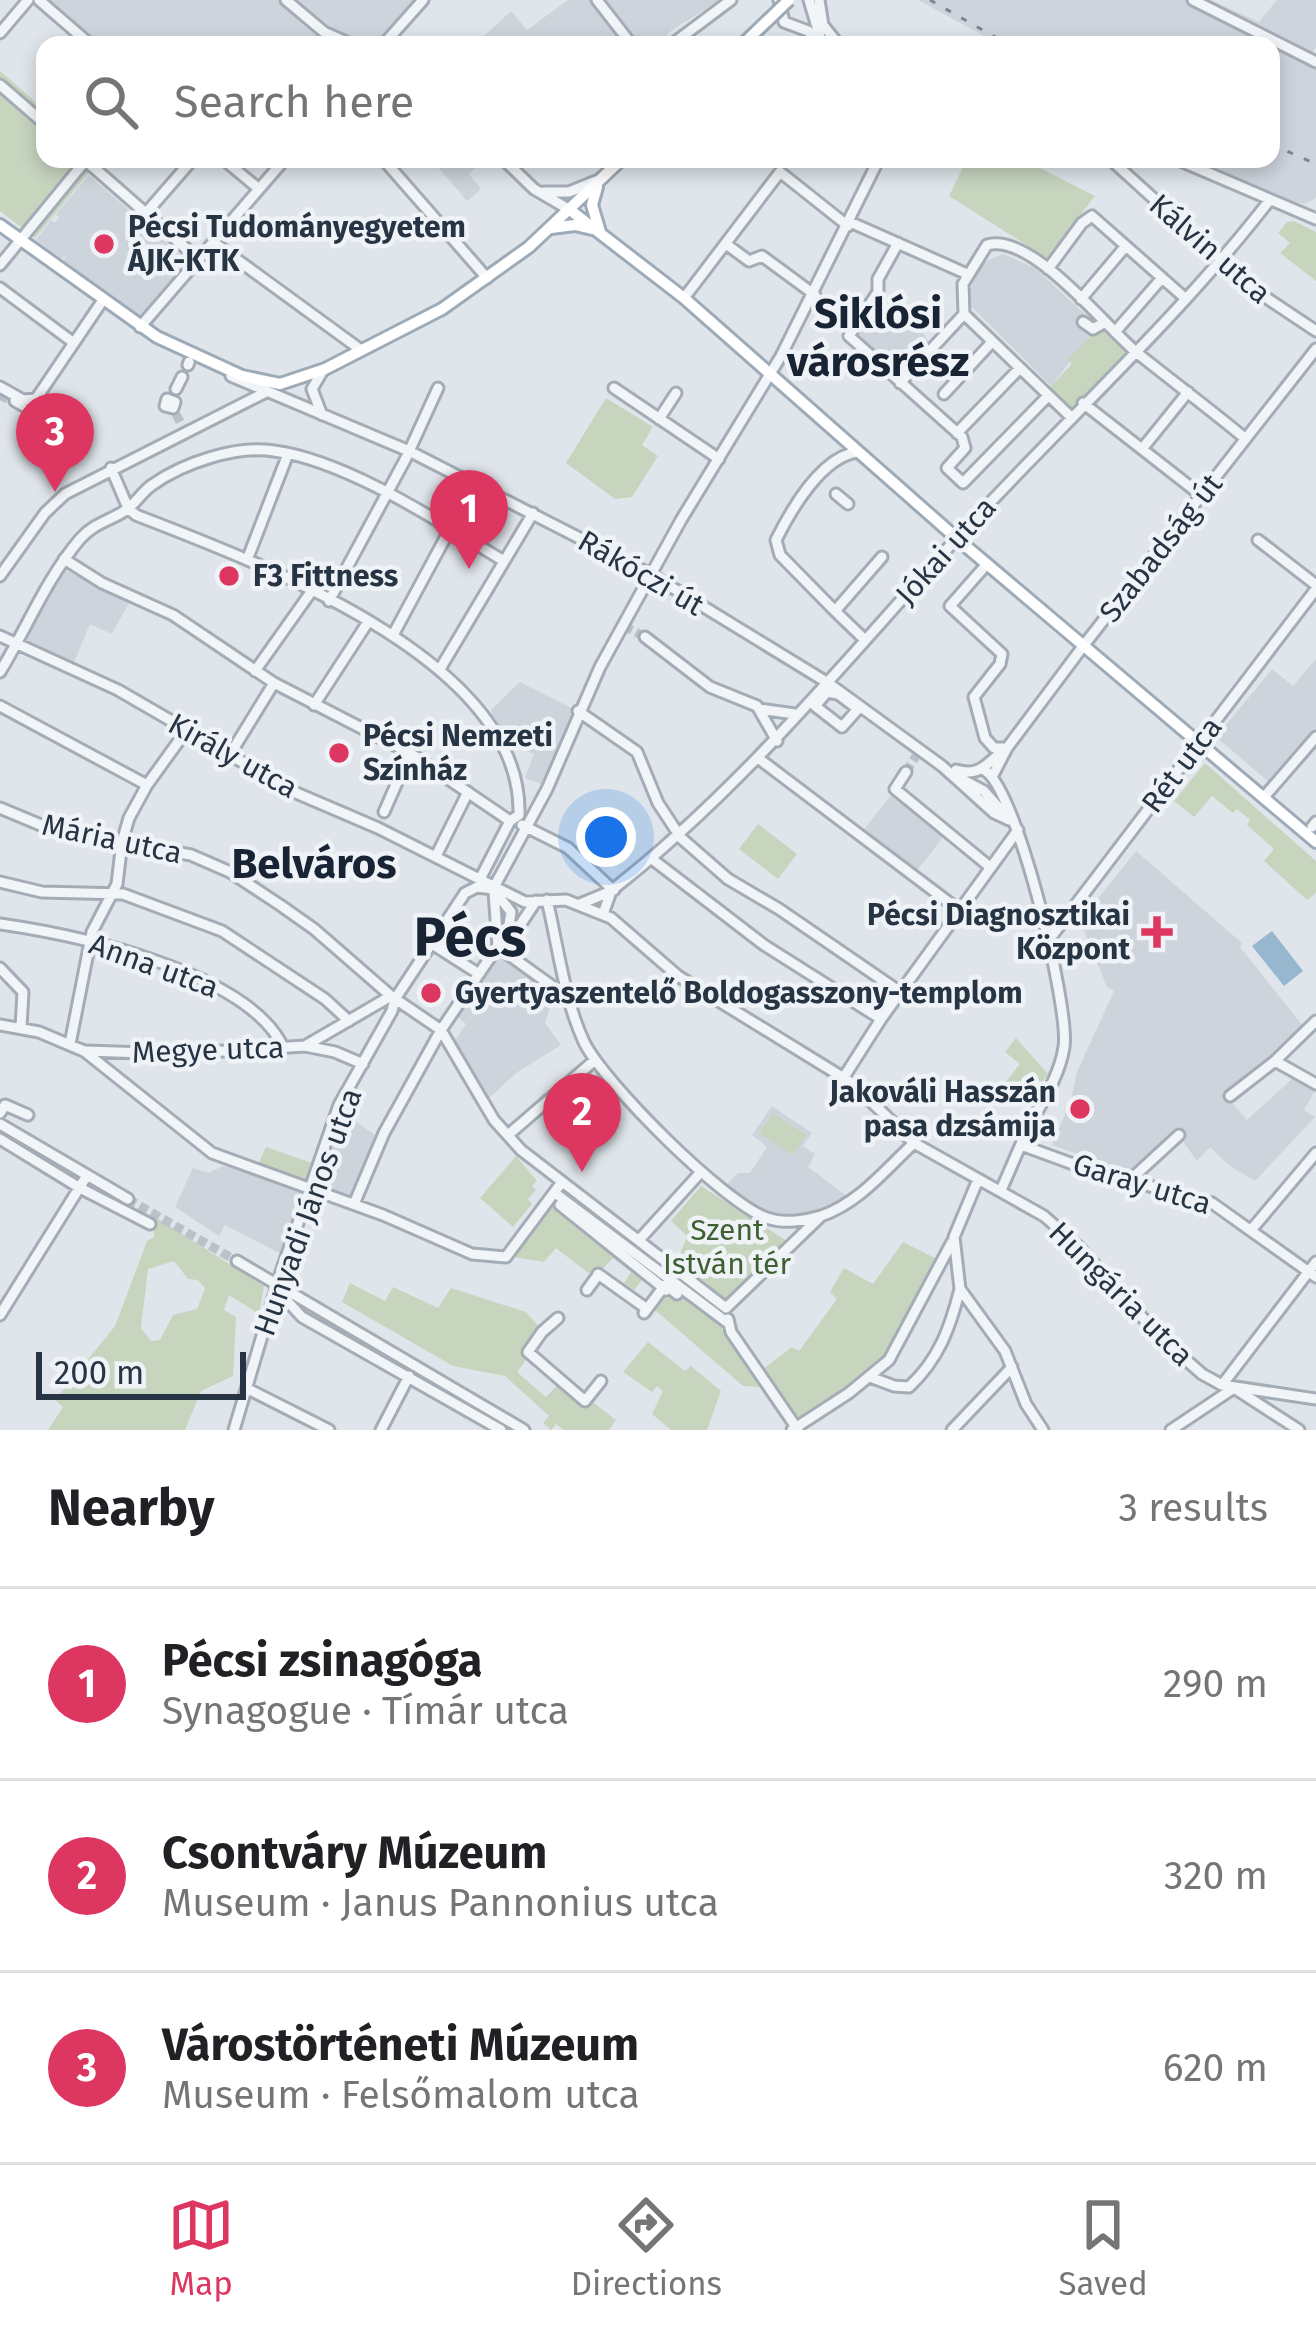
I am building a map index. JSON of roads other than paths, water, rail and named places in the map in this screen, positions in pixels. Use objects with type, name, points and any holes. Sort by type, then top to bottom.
[{"type":"main road","points":[[750,36],[782,1]]},
{"type":"main road","points":[[292,381],[436,312],[550,229],[613,168]]},
{"type":"main road","points":[[600,232],[592,206],[602,178]]},
{"type":"main road","points":[[570,210],[683,298],[1316,842]]},
{"type":"main road","name":"Rákóczi út","points":[[0,225],[140,327],[270,388],[292,381]]},
{"type":"main road","points":[[550,229],[575,226],[600,232]]},
{"type":"street","points":[[0,33],[28,0]]},
{"type":"street","points":[[39,0],[81,36]]},
{"type":"street","points":[[286,0],[333,36]]},
{"type":"street","points":[[391,36],[423,0]]},
{"type":"street","points":[[597,0],[625,36]]},
{"type":"street","points":[[683,36],[731,0]]},
{"type":"street","points":[[809,0],[820,36]]},
{"type":"street","points":[[819,0],[823,25],[832,36]]},
{"type":"street","points":[[1193,0],[1267,36]]},
{"type":"street","points":[[782,1],[782,20],[811,36]]},
{"type":"street","points":[[797,27],[812,17]]},
{"type":"street","points":[[397,30],[399,36]]},
{"type":"street","points":[[1280,42],[1315,59]]},
{"type":"street","points":[[0,85],[36,116]]},
{"type":"street","points":[[0,265],[79,168]]},
{"type":"street","points":[[94,168],[198,259]]},
{"type":"street","points":[[146,213],[185,168]]},
{"type":"street","points":[[234,168],[259,189]]},
{"type":"street","points":[[140,327],[277,168]]},
{"type":"street","points":[[391,168],[487,278]]},
{"type":"street","points":[[513,168],[538,191],[570,210]]},
{"type":"street","points":[[570,999],[500,948],[494,888],[650,574],[815,295],[875,168]]},
{"type":"street","name":"Kálvin utca","points":[[1120,168],[1221,262],[1273,305],[1316,331]]},
{"type":"street","points":[[1195,168],[1269,202],[1316,215]]},
{"type":"street","points":[[683,298],[780,172],[849,224],[967,274]]},
{"type":"street","points":[[538,191],[564,194],[602,178]]},
{"type":"street","name":"Jókai utca","points":[[580,904],[615,889],[652,859],[777,741],[1070,416],[1221,262],[1269,202]]},
{"type":"street","points":[[1048,269],[1088,217],[1186,299]]},
{"type":"street","points":[[213,242],[361,350]]},
{"type":"street","points":[[1070,416],[964,314],[961,297],[967,274],[979,253],[997,242],[1048,269],[1136,351],[1241,435]]},
{"type":"street","points":[[898,243],[878,279],[878,292],[849,336],[957,433],[965,448],[947,469],[963,484],[1048,396]]},
{"type":"street","points":[[726,244],[749,261],[762,256],[815,295]]},
{"type":"street","points":[[1081,299],[1125,247]]},
{"type":"street","points":[[1115,332],[1162,278]]},
{"type":"street","points":[[0,288],[74,343]]},
{"type":"street","points":[[0,389],[23,400],[37,399],[103,300]]},
{"type":"street","points":[[900,383],[964,314]]},
{"type":"street","points":[[1083,322],[1093,329],[1105,322]]},
{"type":"street","points":[[944,394],[992,343]]},
{"type":"street","name":"Szabadság út","points":[[984,779],[1316,349]]},
{"type":"street","name":"Rákóczi út","points":[[220,366],[244,383],[270,388],[296,404],[410,451],[650,574],[828,683],[946,769],[994,814],[1009,820]]},
{"type":"street","points":[[322,415],[312,389],[325,369]]},
{"type":"street","points":[[957,433],[1018,369]]},
{"type":"street","points":[[174,400],[182,377]]},
{"type":"street","points":[[292,381],[296,404]]},
{"type":"street","name":"Rákóczi út","points":[[292,381],[322,415]]},
{"type":"street","points":[[243,404],[244,383]]},
{"type":"street","points":[[0,576],[55,503],[110,468],[270,388]]},
{"type":"street","points":[[329,601],[410,451],[438,388]]},
{"type":"street","points":[[614,388],[719,459]]},
{"type":"street","points":[[0,389],[56,424],[41,449]]},
{"type":"street","points":[[1142,449],[1188,392]]},
{"type":"street","points":[[659,419],[676,393]]},
{"type":"street","points":[[1083,403],[1202,496]]},
{"type":"street","points":[[840,437],[840,456]]},
{"type":"street","points":[[0,672],[64,559],[98,522],[128,508],[153,484],[225,455],[256,450],[288,454],[388,493],[504,561]]},
{"type":"street","points":[[858,452],[840,456],[805,494],[783,526],[776,548],[865,640]]},
{"type":"street","points":[[247,560],[288,454]]},
{"type":"street","points":[[110,468],[128,508],[247,560],[393,635],[440,669],[492,724],[515,776],[519,815],[480,879]]},
{"type":"street","points":[[836,494],[848,504]]},
{"type":"street","points":[[440,669],[533,513]]},
{"type":"street","points":[[393,635],[450,529]]},
{"type":"street","points":[[1258,540],[1316,587]]},
{"type":"street","points":[[835,611],[883,557]]},
{"type":"street","points":[[64,559],[102,583],[173,615],[274,683],[410,753],[512,820],[568,848],[615,889],[603,914]]},
{"type":"street","points":[[987,564],[950,606],[1003,654],[974,697],[985,738],[994,748],[1007,748]]},
{"type":"street","name":"Rét utca","points":[[1048,941],[1199,742],[1311,605],[1316,587]]},
{"type":"street","points":[[255,670],[311,592]]},
{"type":"street","points":[[314,705],[368,622]]},
{"type":"street","name":"Király utca","points":[[0,636],[118,691],[295,792],[436,856],[494,888],[536,901]]},
{"type":"street","points":[[645,637],[710,687],[759,709],[777,741]]},
{"type":"street","points":[[229,756],[274,683]]},
{"type":"street","points":[[827,692],[858,709],[842,727],[815,706],[827,692]]},
{"type":"street","points":[[0,706],[147,785]]},
{"type":"street","points":[[759,709],[795,714]]},
{"type":"street","points":[[578,711],[638,752],[658,803],[680,835],[728,879],[779,908],[901,992]]},
{"type":"street","points":[[70,1044],[90,941],[114,893],[129,818],[186,731]]},
{"type":"street","points":[[1264,796],[1316,737]]},
{"type":"street","points":[[384,812],[410,753]]},
{"type":"street","points":[[758,758],[959,910]]},
{"type":"street","name":"Rákóczi út","points":[[946,769],[984,779],[1018,830],[1048,941],[1065,1046],[1058,1072],[1001,1190]]},
{"type":"street","points":[[906,772],[895,789],[990,867]]},
{"type":"street","name":"Rákóczi út","points":[[984,779],[1018,830]]},
{"type":"street","points":[[436,856],[468,792]]},
{"type":"street","name":"Mária utca","points":[[0,808],[55,831],[190,855],[230,872],[314,929],[393,998],[441,1030],[494,1120],[508,1135],[726,1308]]},
{"type":"street","points":[[844,1078],[1018,830]]},
{"type":"street","points":[[652,859],[764,946],[881,1019]]},
{"type":"street","points":[[0,882],[42,892],[114,893],[222,931],[325,999],[349,1021]]},
{"type":"street","name":"Hunyadi János utca","points":[[234,1430],[338,1105],[393,998],[433,944],[456,946],[465,893],[478,886],[494,888]]},
{"type":"street","points":[[354,1204],[384,1133],[441,1030],[479,974],[536,901],[560,899],[580,904]]},
{"type":"street","points":[[536,901],[584,1041],[595,1060],[700,1173],[764,1217],[791,1221],[822,1216],[853,1202],[914,1143]]},
{"type":"street","name":"Hungária utca","points":[[580,904],[603,914],[678,976],[868,1095],[914,1143],[1044,1216],[1202,1374],[1228,1387],[1316,1399]]},
{"type":"street","name":"Anna utca","points":[[0,924],[90,941],[242,999],[273,1029],[284,1049]]},
{"type":"street","points":[[433,944],[456,946],[479,974]]},
{"type":"street","points":[[0,968],[23,992],[20,1027]]},
{"type":"street","name":"Megye utca","points":[[84,1051],[176,1054],[305,1046],[393,998]]},
{"type":"street","points":[[1230,1096],[1276,1061],[1316,1021]]},
{"type":"street","points":[[0,1025],[20,1027],[84,1051],[205,1149],[309,1186],[472,1254],[506,1257],[562,1182]]},
{"type":"street","points":[[305,1046],[362,1064]]},
{"type":"street","points":[[508,1135],[595,1060]]},
{"type":"street","points":[[1276,1061],[1316,1084]]},
{"type":"street","points":[[0,1113],[5,1105],[28,1115]]},
{"type":"street","points":[[0,1124],[128,1199]]},
{"type":"street","points":[[1130,1180],[1179,1136]]},
{"type":"street","points":[[0,1139],[150,1224]]},
{"type":"street","name":"Garay utca","points":[[1021,1144],[1084,1168],[1212,1204],[1312,1275]]},
{"type":"street","points":[[1252,1229],[1314,1159]]},
{"type":"street","points":[[639,1240],[700,1173]]},
{"type":"street","points":[[0,1315],[86,1177]]},
{"type":"street","points":[[553,1195],[723,1324],[796,1429],[870,1377],[895,1351],[977,1182]]},
{"type":"street","points":[[723,1324],[726,1308],[822,1216]]},
{"type":"street","points":[[870,1377],[910,1387],[938,1355],[960,1289],[954,1237]]},
{"type":"street","points":[[612,1284],[633,1259]]},
{"type":"street","points":[[237,1261],[524,1430]]},
{"type":"street","points":[[1171,1430],[1228,1387],[1312,1275],[1316,1262]]},
{"type":"street","points":[[629,1297],[651,1272]]},
{"type":"street","points":[[587,1290],[598,1274],[643,1314],[666,1284]]},
{"type":"street","points":[[277,1287],[302,1317],[506,1430]]},
{"type":"street","points":[[960,1289],[997,1338],[1043,1430]]},
{"type":"street","points":[[284,1300],[506,1430]]},
{"type":"street","points":[[559,1318],[528,1352],[585,1401],[601,1382]]},
{"type":"street","points":[[952,1430],[1012,1367]]},
{"type":"street","points":[[381,1430],[409,1376]]},
{"type":"street","points":[[1228,1387],[1299,1430]]},
{"type":"street","points":[[248,1389],[329,1430]]},
{"type":"water","points":[[1272,931],[1303,971],[1284,986],[1252,946]]},
{"type":"tunnel","points":[[0,395],[21,407]]},
{"type":"tunnel","points":[[176,414],[183,428]]},
{"type":"tunnel","points":[[624,626],[645,637]]},
{"type":"tunnel","points":[[906,772],[916,756]]},
{"type":"tunnel","points":[[128,1199],[237,1261]]},
{"type":"railway","points":[[930,0],[993,36]]},
{"type":"railway","points":[[1280,148],[1316,164]]},
{"type":"place","name":"Pécsi Tudományegyetem ÁJK-KTK","points":[[104,244]]},
{"type":"place","name":"Várostörténeti Múzeum","points":[[55,492]]},
{"type":"place","name":"Pécsi zsinagóga","points":[[469,569]]},
{"type":"place","name":"F3 Fittness","points":[[229,576]]},
{"type":"place","name":"Pécsi Nemzeti Színház","points":[[339,753]]},
{"type":"place","name":"Pécsi Diagnosztikai Központ","points":[[1157,932]]},
{"type":"place","name":"Gyertyaszentelő Boldogasszony-templom","points":[[431,993]]},
{"type":"place","name":"Jakováli Hasszán pasa dzsámija","points":[[1080,1109]]},
{"type":"place","name":"Csontváry Múzeum","points":[[582,1172]]},
{"type":"district","name":"Siklósi városrész","points":[[878,337]]},
{"type":"district","name":"Belváros","points":[[314,863]]},
{"type":"district","name":"Pécs","points":[[470,937]]},
{"type":"park label","name":"Szent István tér","points":[[727,1247]]}]
